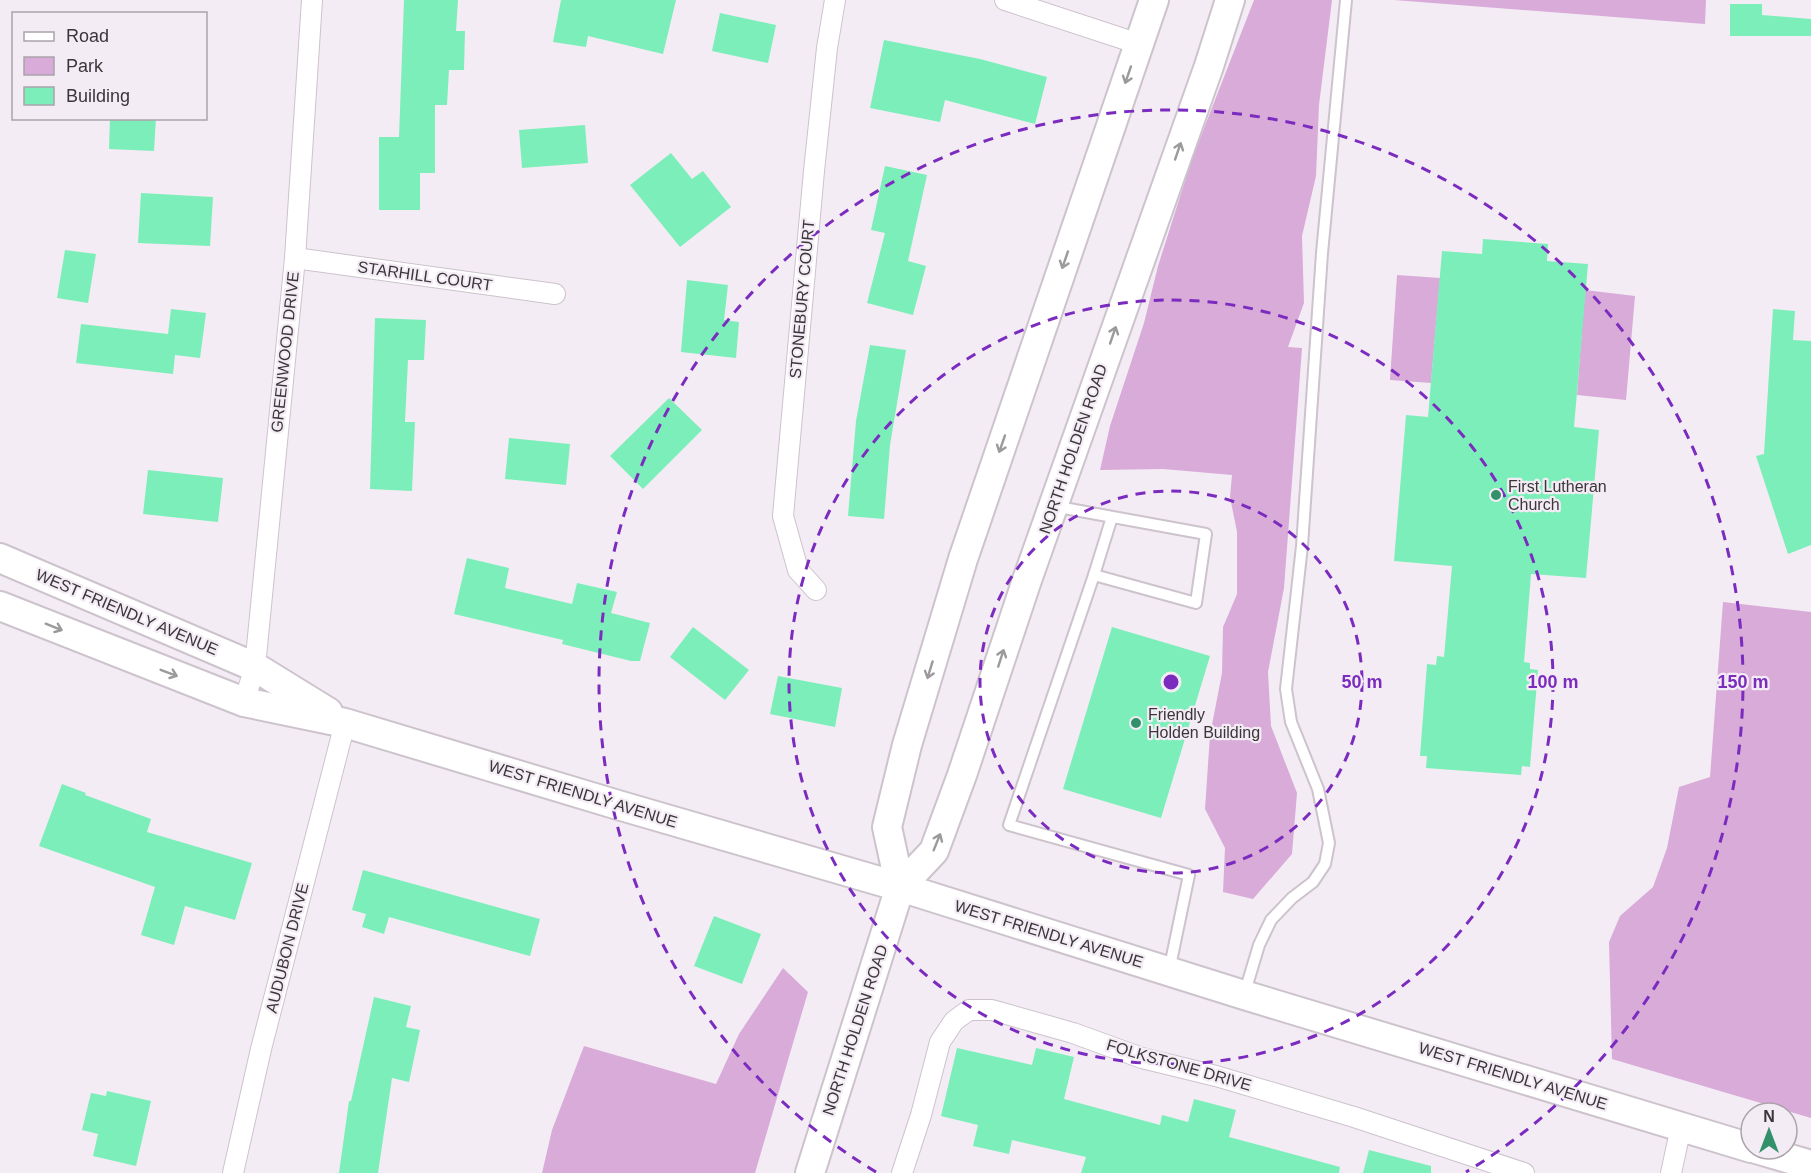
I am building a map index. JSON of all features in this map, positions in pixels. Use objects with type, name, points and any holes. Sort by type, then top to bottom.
[{"type":"main road","name":"NORTH HOLDEN ROAD","points":[[900,887],[887,827],[907,745],[963,559],[1154,0]]},
{"type":"main road","name":"NORTH HOLDEN ROAD","points":[[810,1173],[900,887],[934,851],[1209,66],[1230,0]]},
{"type":"main road","name":"WEST FRIENDLY AVENUE","points":[[0,558],[255,667],[345,723]]},
{"type":"main road","name":"WEST FRIENDLY AVENUE","points":[[0,606],[244,702],[345,723],[900,887],[1169,972],[1739,1144]]},
{"type":"street","name":"GREENWOOD DRIVE","points":[[244,702],[255,667],[295,258],[312,0]]},
{"type":"street","name":"STONEBURY COURT","points":[[816,591],[798,570],[783,516],[814,171],[827,48],[835,0]]},
{"type":"street","points":[[1005,0],[1139,44]]},
{"type":"street","name":"STARHILL COURT","points":[[295,258],[555,294]]},
{"type":"street","name":"AUDUBON DRIVE","points":[[233,1173],[261,1049],[345,723]]},
{"type":"street","name":"FOLKSTONE DRIVE","points":[[902,1173],[921,1115],[940,1042],[954,1021],[969,1010],[992,1010],[1073,1033],[1142,1058],[1216,1076],[1354,1117],[1524,1173]]},
{"type":"street","points":[[1671,1173],[1680,1127]]},
{"type":"lane","points":[[1244,995],[1259,945],[1271,920],[1292,897],[1313,882],[1325,864],[1329,843],[1317,789],[1291,722],[1286,689],[1302,546],[1322,253],[1346,0]]},
{"type":"lane","points":[[1053,506],[1206,534],[1196,603],[1094,575]]},
{"type":"lane","points":[[1112,517],[1009,825],[1189,876],[1169,972]]},
{"type":"green space","points":[[1254,0],[1332,0],[1319,105],[1316,176],[1302,236],[1304,303],[1288,347],[1302,348],[1284,588],[1268,672],[1271,726],[1297,793],[1292,854],[1253,899],[1223,892],[1225,848],[1205,809],[1210,735],[1222,673],[1223,627],[1237,594],[1237,532],[1230,497],[1232,475],[1163,469],[1100,470],[1110,426],[1144,323],[1158,266],[1192,159]]},
{"type":"green space","points":[[1394,0],[1706,0],[1705,24]]},
{"type":"green space","points":[[1397,275],[1440,278],[1431,383],[1390,380]]},
{"type":"green space","points":[[1585,290],[1635,296],[1626,400],[1577,395]]},
{"type":"green space","points":[[1723,602],[1811,612],[1811,1118],[1799,1114],[1799,1101],[1754,1101],[1612,1059],[1609,942],[1620,916],[1653,887],[1667,848],[1679,787],[1710,777]]},
{"type":"green space","points":[[783,968],[808,992],[755,1173],[542,1173],[552,1130],[584,1046],[716,1084],[739,1034]]},
{"type":"building","points":[[404,0],[458,0],[456,31],[465,31],[464,70],[449,70],[447,105],[435,105],[435,173],[420,173],[420,210],[379,210],[379,137],[399,137]]},
{"type":"building","points":[[561,0],[676,0],[663,54],[588,36],[586,47],[553,42]]},
{"type":"building","points":[[1730,4],[1762,4],[1762,15],[1811,19],[1811,36],[1730,36]]},
{"type":"building","points":[[720,13],[776,25],[768,63],[712,51]]},
{"type":"building","points":[[884,40],[980,59],[1047,77],[1035,124],[945,100],[940,122],[870,108]]},
{"type":"building","points":[[110,120],[156,120],[154,151],[109,149]]},
{"type":"building","points":[[585,125],[588,163],[522,168],[519,130]]},
{"type":"building","points":[[671,153],[692,179],[703,171],[731,207],[680,247],[630,185]]},
{"type":"building","points":[[885,166],[927,175],[908,261],[926,266],[913,315],[867,303],[885,233],[871,230]]},
{"type":"building","points":[[141,193],[213,197],[210,246],[138,243]]},
{"type":"building","name":"First Lutheran Church","points":[[1483,239],[1548,244],[1547,261],[1588,264],[1574,427],[1599,430],[1586,578],[1531,574],[1524,662],[1530,663],[1530,669],[1538,670],[1530,767],[1522,766],[1521,775],[1426,768],[1427,756],[1420,756],[1427,664],[1436,665],[1437,656],[1444,657],[1452,566],[1394,561],[1406,415],[1428,417],[1442,251],[1482,254]]},
{"type":"building","points":[[65,250],[96,254],[88,303],[57,298]]},
{"type":"building","points":[[687,280],[728,285],[724,320],[739,322],[736,358],[681,352]]},
{"type":"building","points":[[171,309],[206,313],[200,358],[175,355],[173,374],[76,363],[81,324],[168,334]]},
{"type":"building","points":[[1773,309],[1795,311],[1793,340],[1811,341],[1811,545],[1788,554],[1756,456],[1764,454]]},
{"type":"building","points":[[375,318],[426,320],[424,360],[408,360],[405,422],[415,422],[412,491],[370,489]]},
{"type":"building","points":[[870,345],[906,350],[890,445],[884,519],[848,516],[856,421]]},
{"type":"building","points":[[669,398],[702,430],[643,489],[610,456]]},
{"type":"building","points":[[509,438],[570,444],[566,485],[505,479]]},
{"type":"building","points":[[148,470],[223,478],[218,522],[143,514]]},
{"type":"building","points":[[467,558],[509,568],[505,588],[572,604],[577,583],[617,592],[611,613],[650,623],[640,661],[631,661],[562,644],[563,640],[454,614]]},
{"type":"building","points":[[693,627],[749,670],[725,700],[670,657]]},
{"type":"building","name":"Friendly Holden Building","points":[[1112,627],[1210,656],[1161,818],[1063,789]]},
{"type":"building","points":[[778,676],[842,688],[835,727],[770,714]]},
{"type":"building","points":[[62,784],[86,793],[85,795],[151,819],[147,832],[252,863],[235,920],[185,906],[174,945],[141,935],[155,887],[39,846]]},
{"type":"building","points":[[363,870],[540,919],[530,956],[389,917],[384,934],[362,927],[366,914],[352,910]]},
{"type":"building","points":[[714,916],[761,934],[742,984],[694,966]]},
{"type":"building","points":[[374,997],[411,1006],[406,1027],[420,1030],[409,1082],[392,1078],[378,1173],[339,1173],[349,1101],[351,1101]]},
{"type":"building","points":[[957,1048],[1032,1065],[1036,1048],[1074,1057],[1064,1099],[1160,1125],[1162,1115],[1188,1122],[1194,1099],[1236,1110],[1229,1137],[1340,1167],[1339,1173],[1081,1173],[1086,1157],[1012,1140],[1009,1154],[973,1146],[978,1125],[941,1116]]},
{"type":"building","points":[[107,1091],[151,1101],[136,1166],[93,1156],[98,1134],[82,1130],[91,1093],[106,1096]]},
{"type":"building","points":[[1369,1150],[1431,1166],[1431,1173],[1363,1173]]},
{"type":"place","name":"First Lutheran Church","points":[[1496,495]]},
{"type":"place","name":"Friendly Holden Building","points":[[1136,723]]}]
